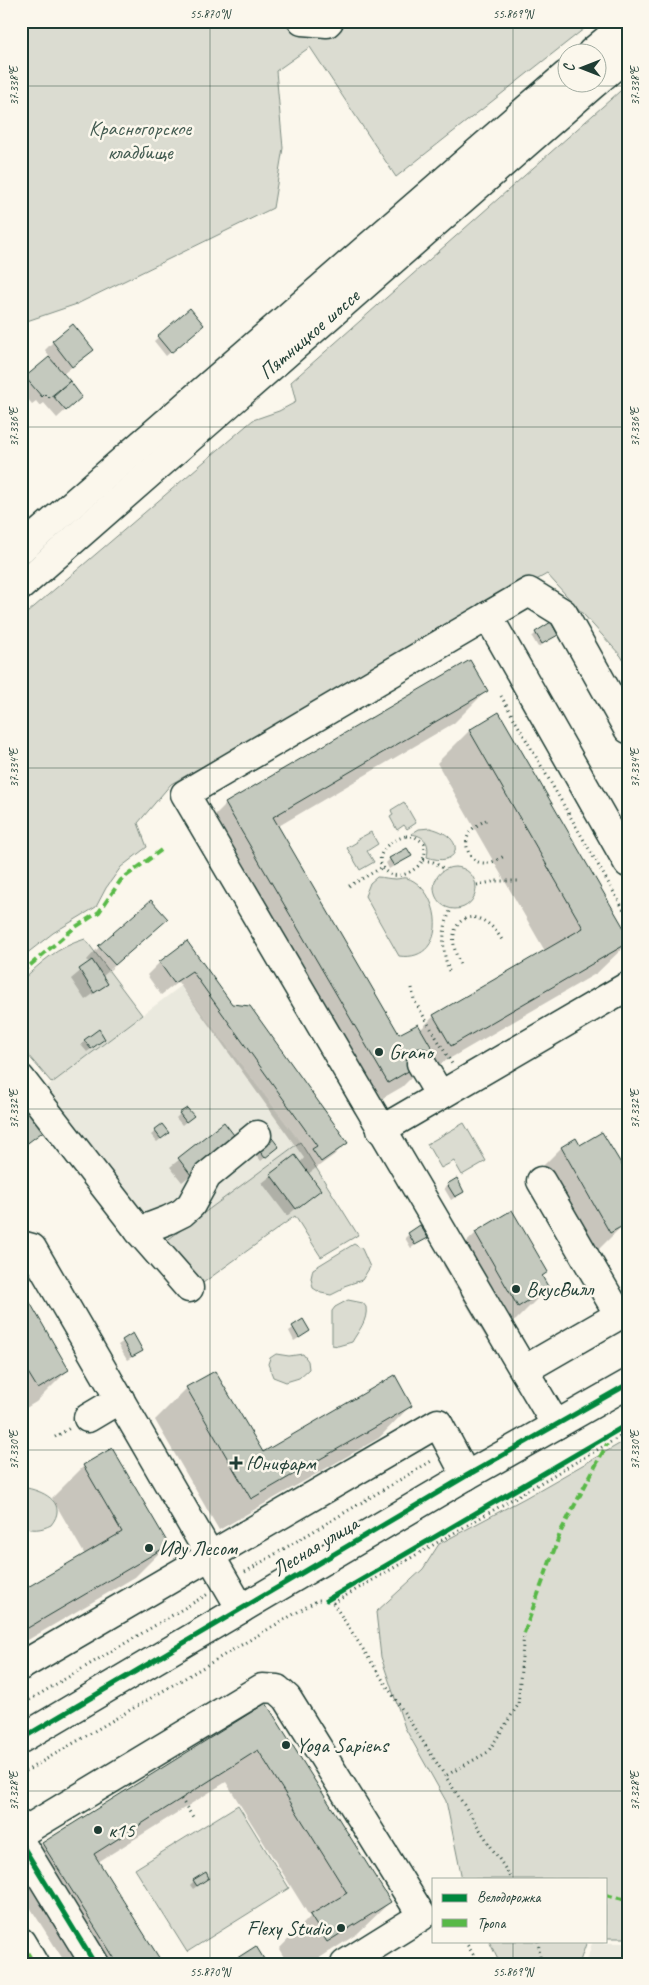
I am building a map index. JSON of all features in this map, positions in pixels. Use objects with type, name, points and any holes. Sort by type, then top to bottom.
[{"type":"main road","points":[[302,21],[327,23],[329,21]]},
{"type":"main road","points":[[604,42],[628,22]]},
{"type":"main road","name":"Пятницкое шоссе","points":[[606,74],[628,55]]},
{"type":"main road","name":"Пятницкое шоссе","points":[[21,549],[556,84]]},
{"type":"main road","name":"Пятницкое шоссе","points":[[21,586],[585,92]]},
{"type":"main road","points":[[21,544],[51,524]]},
{"type":"main road","points":[[556,1425],[185,794],[529,592],[563,613],[628,729]]},
{"type":"main road","points":[[488,616],[628,863]]},
{"type":"main road","points":[[381,1130],[628,986]]},
{"type":"main road","points":[[421,1063],[440,1096]]},
{"type":"main road","points":[[21,1079],[138,1231],[188,1288]]},
{"type":"main road","points":[[138,1231],[182,1213],[191,1205],[207,1176],[257,1135]]},
{"type":"main road","points":[[524,1370],[623,1312],[542,1180]]},
{"type":"main road","points":[[21,1245],[32,1248],[241,1609]]},
{"type":"main road","name":"Лесная улица","points":[[21,1739],[466,1476],[628,1384]]},
{"type":"main road","points":[[88,1418],[120,1399]]},
{"type":"main road","points":[[21,1666],[438,1423],[466,1476]]},
{"type":"main road","points":[[21,1833],[262,1688],[277,1688],[287,1698],[422,1916],[345,1964]]},
{"type":"main road","points":[[21,1843],[95,1964]]},
{"type":"main road","points":[[21,1942],[34,1964]]},
{"type":"path","points":[[500,696],[628,917]]},
{"type":"path","points":[[486,820],[470,832],[466,843],[469,854],[475,861],[485,864],[506,855]]},
{"type":"path","points":[[414,836],[424,843],[426,850],[423,860],[412,872],[388,874],[381,868],[379,859],[381,852],[396,839],[414,836]]},
{"type":"path","points":[[423,860],[433,862],[445,869]]},
{"type":"path","points":[[349,886],[381,868]]},
{"type":"path","points":[[477,885],[496,880],[521,881]]},
{"type":"path","points":[[449,970],[445,959],[443,933],[450,909]]},
{"type":"path","points":[[460,964],[454,952],[452,939],[454,927],[461,920],[471,917],[480,918],[496,930],[502,940]]},
{"type":"path","points":[[412,988],[414,1000],[453,1067]]},
{"type":"path","points":[[334,1603],[628,1432]]},
{"type":"path","points":[[327,1600],[490,1504]]},
{"type":"path","points":[[21,1774],[318,1600],[327,1600],[334,1603],[511,1878]]},
{"type":"path","points":[[447,1776],[488,1752],[518,1705],[524,1634]]},
{"type":"path","points":[[240,1637],[244,1643]]},
{"type":"path","points":[[181,1799],[193,1817]]},
{"type":"path","points":[[466,1942],[479,1964]]},
{"type":"path","points":[[538,1942],[541,1964]]},
{"type":"shaded area","points":[[181,986],[300,1142],[162,1244],[41,1091]]},
{"type":"shaded area","points":[[592,1943],[628,1943],[628,1964],[586,1964]]},
{"type":"green space","name":"Красногорское кладбище","points":[[21,21],[594,21],[567,42],[556,42],[556,51],[396,177],[310,47],[276,71],[283,148],[273,208],[77,304],[21,323]]},
{"type":"green space","points":[[628,84],[628,668],[621,656],[547,574],[171,784],[138,823],[147,847],[121,867],[106,888],[96,907],[53,933],[21,958],[21,618],[253,420],[279,411],[296,402],[291,382]]},
{"type":"green space","points":[[404,802],[416,823],[407,829],[404,825],[397,830],[390,817],[393,815],[391,810]]},
{"type":"green space","points":[[430,828],[442,832],[454,844],[455,850],[447,859],[438,860],[427,857],[428,848],[423,838],[411,834],[419,829]]},
{"type":"green space","points":[[371,832],[378,844],[367,851],[374,862],[360,870],[347,848],[357,842],[356,840]]},
{"type":"green space","points":[[459,867],[467,870],[473,876],[476,888],[473,900],[467,906],[451,909],[443,906],[437,900],[434,884],[437,876],[443,870]]},
{"type":"green space","points":[[377,877],[407,878],[419,885],[428,896],[435,924],[433,938],[426,948],[415,955],[399,956],[365,896],[370,883]]},
{"type":"green space","points":[[85,939],[142,1015],[52,1083],[21,1047],[21,981],[43,961],[58,951]]},
{"type":"green space","points":[[464,1123],[486,1161],[462,1175],[454,1161],[441,1168],[427,1144]]},
{"type":"green space","points":[[300,1142],[358,1235],[321,1257],[295,1216],[196,1288],[162,1244]]},
{"type":"green space","points":[[354,1244],[362,1249],[370,1267],[362,1280],[344,1286],[341,1290],[331,1295],[321,1293],[313,1288],[311,1278],[313,1269]]},
{"type":"green space","points":[[348,1300],[363,1303],[366,1307],[366,1317],[352,1342],[338,1346],[332,1345],[332,1311],[335,1307]]},
{"type":"green space","points":[[276,1354],[289,1356],[303,1354],[308,1361],[309,1369],[299,1378],[286,1382],[273,1377],[268,1364],[270,1358]]},
{"type":"green space","points":[[628,1439],[628,1938],[606,1938],[606,1878],[462,1878],[446,1801],[405,1728],[381,1657],[376,1612],[423,1569],[439,1544],[525,1498]]},
{"type":"green space","points":[[27,1488],[47,1496],[56,1505],[56,1518],[51,1525],[36,1529],[21,1526],[21,1489]]},
{"type":"green space","points":[[238,1805],[289,1888],[187,1952],[135,1869]]},
{"type":"green space","points":[[489,1942],[587,1942],[579,1964],[500,1964]]},
{"type":"building","points":[[190,308],[204,325],[171,353],[157,336]]},
{"type":"building","points":[[73,324],[94,350],[72,367],[52,341]]},
{"type":"building","points":[[49,357],[70,381],[49,398],[45,394],[42,397],[25,377]]},
{"type":"building","points":[[70,381],[82,397],[66,411],[53,396]]},
{"type":"building","points":[[551,622],[558,635],[542,644],[535,632]]},
{"type":"building","points":[[470,660],[488,691],[273,817],[399,1034],[418,1024],[436,1055],[388,1083],[225,803]]},
{"type":"building","points":[[499,712],[628,935],[628,943],[451,1046],[433,1015],[583,928],[469,730]]},
{"type":"building","points":[[407,848],[412,856],[394,866],[389,858]]},
{"type":"building","points":[[151,900],[168,919],[115,965],[98,946]]},
{"type":"building","points":[[187,941],[232,1004],[250,1006],[348,1143],[321,1162],[312,1149],[317,1146],[192,971],[174,983],[159,962]]},
{"type":"building","points":[[92,960],[108,984],[94,993],[79,969]]},
{"type":"building","points":[[99,1029],[105,1039],[91,1049],[84,1040]]},
{"type":"building","points":[[21,1098],[45,1130],[21,1148]]},
{"type":"building","points":[[187,1108],[194,1116],[186,1122],[179,1113]]},
{"type":"building","points":[[224,1122],[237,1139],[191,1175],[178,1158]]},
{"type":"building","points":[[162,1124],[169,1133],[161,1139],[154,1130]]},
{"type":"building","points":[[602,1132],[628,1175],[628,1214],[624,1216],[628,1223],[610,1233],[561,1147],[576,1138],[580,1145]]},
{"type":"building","points":[[269,1134],[279,1147],[265,1158],[255,1145]]},
{"type":"building","points":[[295,1155],[321,1190],[296,1209],[270,1174]]},
{"type":"building","points":[[457,1178],[464,1192],[455,1197],[447,1184]]},
{"type":"building","points":[[512,1210],[548,1272],[542,1276],[549,1288],[518,1307],[475,1232]]},
{"type":"building","points":[[420,1225],[428,1238],[415,1245],[408,1233]]},
{"type":"building","points":[[21,1287],[69,1370],[38,1389],[21,1361]]},
{"type":"building","points":[[303,1319],[310,1331],[299,1338],[292,1326]]},
{"type":"building","points":[[133,1333],[143,1351],[132,1357],[122,1340]]},
{"type":"building","points":[[215,1371],[263,1452],[395,1375],[412,1406],[251,1499],[186,1387]]},
{"type":"building","points":[[112,1448],[169,1545],[21,1632],[21,1591],[122,1532],[83,1465]]},
{"type":"building","name":"к15","points":[[266,1703],[391,1902],[327,1942],[310,1915],[347,1893],[258,1750],[94,1854],[163,1964],[118,1964],[42,1843]]},
{"type":"building","points":[[206,1872],[209,1878],[197,1886],[193,1880]]},
{"type":"building","points":[[256,1946],[267,1964],[228,1964],[231,1962]]},
{"type":"marked path","points":[[21,973],[74,928],[99,912],[121,880],[164,848]]},
{"type":"marked path","points":[[524,1633],[561,1531],[607,1444]]},
{"type":"marked path","points":[[606,1895],[628,1900]]},
{"type":"marked path","points":[[21,1942],[34,1964]]},
{"type":"cycle path","points":[[21,1739],[466,1476],[628,1384]]},
{"type":"cycle path","points":[[327,1600],[628,1424]]},
{"type":"cycle path","points":[[21,1843],[95,1964]]},
{"type":"place","name":"Grano","points":[[379,1052]]},
{"type":"place","name":"ВкусВилл","points":[[516,1289]]},
{"type":"place","name":"Юнифарм","points":[[236,1463]]},
{"type":"place","name":"Иду Лесом","points":[[149,1548]]},
{"type":"place","name":"Yoga Sapiens","points":[[286,1745]]},
{"type":"place","name":"к15","points":[[98,1830]]},
{"type":"place","name":"Flexy Studio","points":[[341,1928]]}]
